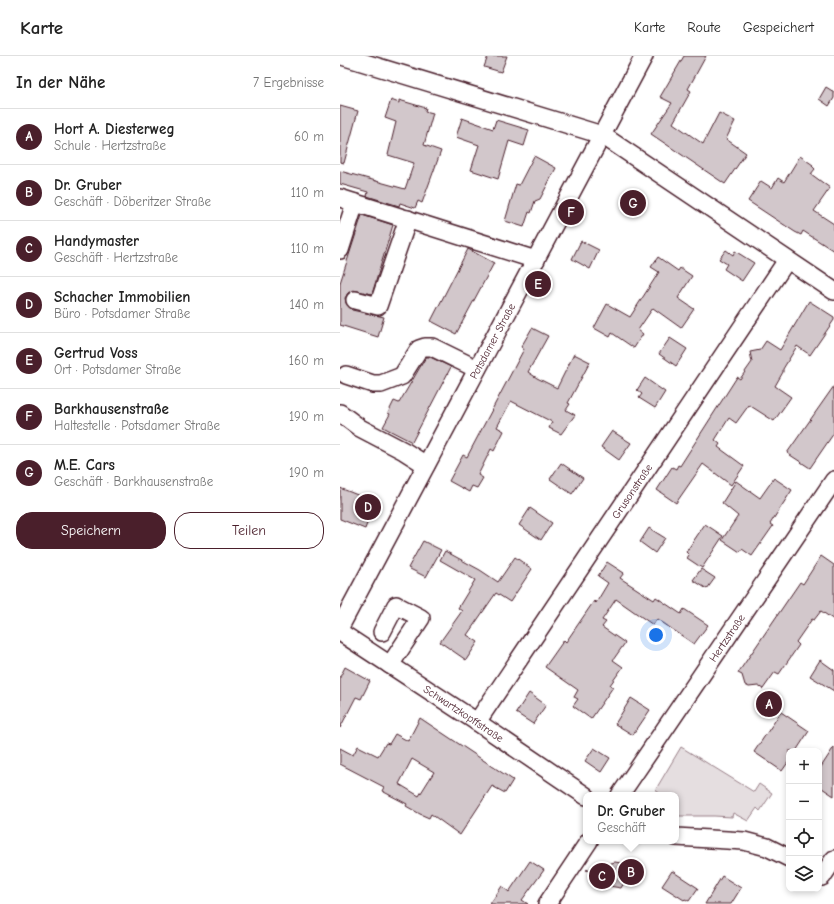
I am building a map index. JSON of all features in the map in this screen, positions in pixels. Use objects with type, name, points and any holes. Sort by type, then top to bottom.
[{"type":"street","points":[[342,56],[602,135],[834,291]]},
{"type":"street","name":"Potsdamer Straße","points":[[340,627],[644,56]]},
{"type":"street","points":[[340,250],[347,200],[536,260]]},
{"type":"street","points":[[355,300],[378,306],[408,219]]},
{"type":"street","name":"Grusonstraße","points":[[478,722],[786,260]]},
{"type":"street","points":[[346,376],[373,384],[381,384],[402,376],[419,349],[425,346],[432,347],[477,369]]},
{"type":"street","points":[[340,413],[360,428],[404,451],[426,465]]},
{"type":"street","name":"Hertzstraße","points":[[622,792],[834,480]]},
{"type":"street","points":[[382,632],[396,604],[421,618],[390,665]]},
{"type":"street","name":"Schwartzkopffstraße","points":[[340,632],[478,722],[583,794]]},
{"type":"street","points":[[679,837],[744,841],[767,847],[786,856]]},
{"type":"street","points":[[547,904],[587,844]]},
{"type":"street","points":[[825,880],[834,859]]},
{"type":"shaded area","points":[[681,747],[754,792],[759,784],[772,793],[760,811],[757,808],[748,821],[733,813],[732,817],[679,816],[679,792],[658,792],[656,789]]},
{"type":"building","points":[[488,56],[507,56],[501,72],[484,67]]},
{"type":"building","points":[[684,56],[706,56],[688,89],[691,91],[673,123],[703,144],[719,113],[735,121],[726,139],[746,153],[725,184],[651,134],[672,103],[660,97]]},
{"type":"building","points":[[826,87],[834,92],[834,98],[829,106],[819,99]]},
{"type":"building","points":[[391,100],[399,103],[399,100],[426,108],[425,111],[433,113],[424,145],[441,151],[422,203],[418,201],[415,208],[400,203],[399,206],[367,196],[368,192],[340,184],[340,171],[405,189],[414,163],[388,155],[396,122],[385,118]]},
{"type":"building","points":[[340,106],[358,111],[344,163],[340,162]]},
{"type":"building","points":[[462,118],[493,129],[496,120],[529,130],[524,146],[509,141],[498,179],[471,170],[479,145],[456,137]]},
{"type":"building","points":[[534,156],[556,168],[540,199],[535,201],[531,213],[529,212],[524,227],[505,221],[516,184],[519,185]]},
{"type":"building","points":[[800,156],[813,165],[812,166],[815,169],[811,174],[830,188],[814,211],[834,224],[834,251],[803,231],[801,235],[795,232],[748,201],[761,181],[772,188],[778,178],[784,182]]},
{"type":"building","points":[[362,215],[393,225],[372,294],[353,290],[348,293],[345,298],[346,303],[352,310],[384,317],[378,337],[340,325],[340,283]]},
{"type":"building","points":[[581,241],[599,250],[590,269],[572,259]]},
{"type":"building","points":[[468,249],[494,263],[456,334],[431,321]]},
{"type":"building","points":[[726,250],[733,255],[735,251],[754,263],[742,281],[724,269],[727,264],[719,259]]},
{"type":"building","points":[[658,257],[678,271],[680,268],[692,276],[678,298],[694,309],[681,328],[653,308],[638,330],[643,334],[634,348],[612,333],[610,337],[594,328],[607,304],[630,317],[659,272],[651,267]]},
{"type":"building","points":[[809,301],[834,317],[834,320],[810,355],[797,346],[783,369],[783,372],[775,386],[791,397],[774,421],[749,405],[736,423],[729,418],[715,440],[720,444],[718,447],[744,466],[731,485],[703,464],[676,503],[657,490],[672,467],[676,469],[678,465],[680,466],[737,377],[740,379],[752,362],[750,352],[760,350],[766,341],[780,350]]},
{"type":"building","points":[[532,328],[548,336],[528,372],[537,378],[557,388],[574,354],[590,362],[568,403],[570,404],[566,410],[575,415],[561,434],[549,428],[552,422],[511,401],[497,427],[504,431],[494,451],[491,449],[478,475],[483,478],[477,488],[472,486],[469,492],[449,481],[463,455],[467,457],[524,349],[521,347]]},
{"type":"building","points":[[670,338],[687,349],[676,366],[659,354]]},
{"type":"building","points":[[426,357],[430,357],[451,367],[412,442],[383,427],[390,414],[388,413],[394,401],[399,403]]},
{"type":"building","points":[[645,378],[665,392],[655,408],[639,398],[642,394],[637,390]]},
{"type":"building","points":[[834,386],[834,433],[810,468],[787,453]]},
{"type":"building","points":[[612,431],[631,443],[619,460],[601,447]]},
{"type":"building","points":[[561,463],[583,478],[572,494],[550,479]]},
{"type":"building","points":[[774,478],[792,490],[770,524],[773,526],[752,556],[742,549],[740,552],[722,540],[738,516],[722,503],[736,481],[760,498]]},
{"type":"building","points":[[340,488],[375,502],[365,529],[340,519]]},
{"type":"building","points":[[530,508],[552,523],[541,540],[519,525]]},
{"type":"building","points":[[705,524],[723,536],[702,568],[687,558],[689,555],[686,552]]},
{"type":"building","points":[[649,528],[665,538],[655,553],[640,542]]},
{"type":"building","points":[[423,541],[441,550],[426,577],[408,568]]},
{"type":"building","points":[[445,551],[480,570],[498,582],[515,557],[532,569],[510,602],[496,593],[467,635],[478,642],[466,660],[440,642],[462,611],[458,608],[475,580],[440,560]]},
{"type":"building","points":[[821,556],[834,565],[834,620],[821,611],[814,620],[812,619],[796,642],[799,645],[779,674],[775,672],[763,689],[758,686],[749,687],[745,685],[742,675],[738,673],[800,582],[803,584]]},
{"type":"building","points":[[607,562],[624,573],[620,578],[654,600],[656,597],[681,614],[684,609],[708,625],[694,644],[657,619],[653,625],[616,599],[602,620],[606,622],[602,627],[625,643],[613,660],[623,667],[610,685],[613,687],[591,719],[573,706],[578,699],[574,697],[578,690],[545,667],[564,640],[566,642],[594,601],[596,603],[608,583],[598,576]]},
{"type":"building","points":[[701,569],[715,578],[707,589],[693,580]]},
{"type":"building","points":[[820,660],[834,670],[834,691],[810,676]]},
{"type":"building","points":[[345,667],[370,681],[361,699],[356,697],[340,728],[340,677]]},
{"type":"building","points":[[529,693],[546,705],[533,724],[516,713]]},
{"type":"building","points":[[631,698],[650,710],[633,735],[615,724]]},
{"type":"building","points":[[781,712],[809,731],[798,748],[786,748],[786,765],[782,771],[754,752]]},
{"type":"building","points":[[420,718],[513,780],[505,793],[492,786],[460,835],[431,814],[429,818],[420,814],[406,806],[407,804],[382,791],[384,787],[340,764],[340,748],[353,755],[358,746],[378,756],[386,743],[389,744],[395,734],[408,741]],"holes":[[[412,759],[434,772],[419,796],[399,784]]]},
{"type":"building","points":[[834,747],[834,796],[822,788],[822,765]]},
{"type":"building","points":[[594,748],[610,758],[601,772],[585,761]]},
{"type":"building","points":[[530,861],[544,870],[522,900],[528,904],[490,904],[502,886],[509,892]]},
{"type":"building","points":[[615,862],[643,867],[635,883],[625,881],[621,888],[609,886],[598,880],[603,874],[586,870]]},
{"type":"building","points":[[672,871],[698,888],[689,901],[684,900],[662,886]]},
{"type":"building","points":[[722,876],[741,888],[731,904],[705,904]]},
{"type":"place","name":"M.E. Cars","points":[[633,203]]},
{"type":"place","name":"Barkhausenstraße","points":[[571,212]]},
{"type":"place","name":"Gertrud Voss","points":[[538,284]]},
{"type":"place","name":"Schacher Immobilien","points":[[368,507]]},
{"type":"place","name":"Hort A. Diesterweg","points":[[769,704]]},
{"type":"place","name":"Dr. Gruber","points":[[631,872]]},
{"type":"place","name":"Handymaster","points":[[602,876]]}]
